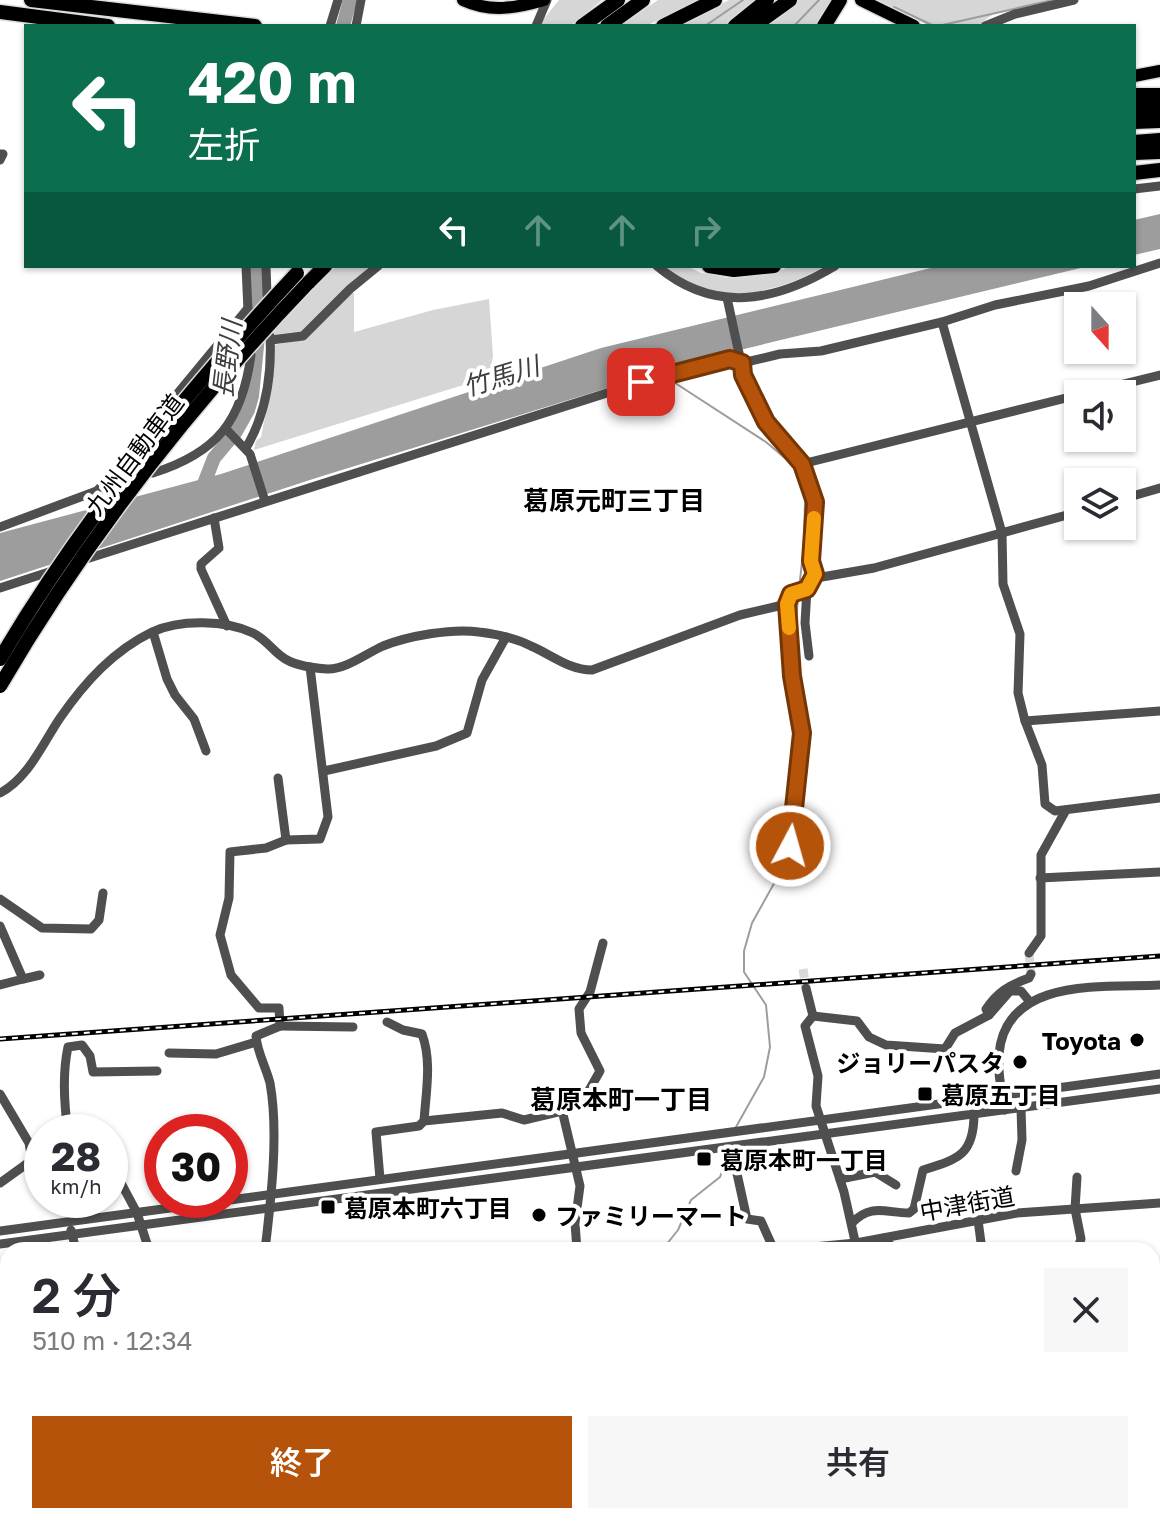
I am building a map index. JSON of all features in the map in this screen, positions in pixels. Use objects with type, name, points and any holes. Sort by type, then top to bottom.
[{"type":"highway","points":[[31,0],[238,24]]},
{"type":"highway","points":[[584,24],[618,0]]},
{"type":"highway","points":[[610,24],[643,0]]},
{"type":"highway","points":[[667,24],[715,0]]},
{"type":"highway","points":[[737,24],[767,0]]},
{"type":"highway","points":[[757,24],[790,0]]},
{"type":"highway","points":[[825,24],[840,0]]},
{"type":"highway","points":[[0,12],[93,24]]},
{"type":"highway","points":[[1136,95],[1160,95]]},
{"type":"highway","points":[[1136,109],[1160,108]]},
{"type":"highway","points":[[1136,122],[1160,121]]},
{"type":"highway","points":[[1136,142],[1160,140]]},
{"type":"highway","points":[[1136,153],[1160,152]]},
{"type":"highway","points":[[1136,163],[1160,161]]},
{"type":"highway","points":[[1136,173],[1160,170]]},
{"type":"highway","points":[[731,268],[762,268]]},
{"type":"highway","name":"九州自動車道","points":[[0,659],[44,589],[146,448],[206,374],[303,274]]},
{"type":"highway","name":"九州自動車道","points":[[0,686],[57,595],[174,434],[262,331],[303,274]]},
{"type":"main road","points":[[463,0],[489,8],[509,9],[546,0]]},
{"type":"main road","points":[[861,0],[910,24]]},
{"type":"main road","points":[[1136,76],[1160,71]]},
{"type":"street","points":[[331,24],[338,0]]},
{"type":"street","points":[[356,24],[361,0]]},
{"type":"street","points":[[537,24],[546,0]]},
{"type":"street","points":[[990,24],[1015,14],[1074,0]]},
{"type":"street","points":[[1136,189],[1160,186]]},
{"type":"street","points":[[0,588],[264,499],[673,372],[730,359],[821,351],[942,322],[995,305],[1089,286],[1160,263]]},
{"type":"street","points":[[0,527],[101,490],[248,311],[246,268]]},
{"type":"street","points":[[266,268],[267,295]]},
{"type":"street","points":[[243,445],[256,431],[268,388],[270,337],[303,336],[376,268]]},
{"type":"street","points":[[660,268],[691,290],[727,298],[791,289],[831,268]]},
{"type":"street","points":[[727,298],[743,375],[766,422],[802,464],[815,502],[811,561],[815,574],[807,589],[805,623],[809,656]]},
{"type":"street","points":[[942,322],[1002,533],[1003,584],[1020,634],[1018,693],[1025,721],[1039,754],[1045,804],[1055,811],[1160,798]]},
{"type":"street","points":[[213,350],[247,380]]},
{"type":"street","points":[[153,473],[183,464],[227,430],[247,380],[251,355]]},
{"type":"street","points":[[1136,381],[1160,375]]},
{"type":"street","points":[[802,464],[1064,399]]},
{"type":"street","points":[[227,430],[243,445],[252,460],[264,499]]},
{"type":"street","points":[[1136,495],[1160,488]]},
{"type":"street","points":[[815,574],[822,577],[874,568],[1064,516]]},
{"type":"street","points":[[214,518],[219,548],[201,564],[201,569],[227,626]]},
{"type":"street","points":[[778,867],[790,846],[802,733],[792,676],[787,604],[791,594],[807,589]]},
{"type":"street","points":[[0,793],[19,779],[62,715],[103,665],[123,648],[168,626],[227,626],[256,634],[284,659],[332,670],[385,645],[415,636],[474,631],[529,644],[578,670],[592,670],[740,615],[787,604]]},
{"type":"street","points":[[153,632],[167,679],[194,719],[206,751]]},
{"type":"street","points":[[324,771],[436,746],[467,733],[482,680],[506,637]]},
{"type":"street","points":[[280,1026],[279,1008],[259,1008],[231,975],[220,935],[229,898],[230,852],[266,848],[286,840],[320,839],[328,817],[310,667]]},
{"type":"street","points":[[1025,721],[1160,711]]},
{"type":"street","points":[[278,778],[286,840]]},
{"type":"street","points":[[1029,953],[1041,936],[1041,855],[1066,810]]},
{"type":"street","points":[[1040,878],[1160,872]]},
{"type":"street","points":[[0,899],[42,928],[91,929],[99,920],[103,893]]},
{"type":"street","points":[[0,926],[23,979]]},
{"type":"street","points":[[576,1242],[575,1223],[580,1186],[561,1106],[584,1099],[600,1071],[581,1033],[579,1009],[590,992],[603,943]]},
{"type":"street","points":[[989,1015],[986,1009],[996,995],[1009,985],[1029,978],[1031,974]]},
{"type":"street","points":[[0,985],[40,975]]},
{"type":"street","points":[[1005,1110],[999,1055],[1002,1039],[1008,1024],[1030,1002],[1061,990],[1160,985]]},
{"type":"street","points":[[806,988],[813,1016]]},
{"type":"street","points":[[813,1016],[857,1021],[869,1037],[886,1045],[945,1049],[955,1033],[989,1015],[1010,991],[1021,991],[1030,1002]]},
{"type":"street","points":[[813,1016],[805,1026],[818,1076],[816,1106],[840,1179],[855,1242]]},
{"type":"street","points":[[387,1022],[422,1034],[428,1072],[424,1121]]},
{"type":"street","points":[[266,1242],[272,1194],[270,1084],[256,1042],[258,1033],[280,1026],[353,1027]]},
{"type":"street","points":[[169,1053],[216,1054],[256,1042]]},
{"type":"street","points":[[66,1114],[65,1060],[68,1047],[82,1045],[90,1056],[93,1072],[157,1071]]},
{"type":"street","points":[[248,1197],[1160,1074]]},
{"type":"street","points":[[18,1242],[1160,1089]]},
{"type":"street","points":[[0,1094],[24,1135]]},
{"type":"street","points":[[1016,1171],[1022,1140],[1021,1108]]},
{"type":"street","points":[[380,1179],[376,1132],[419,1126],[424,1121],[502,1113],[524,1120],[562,1111]]},
{"type":"street","points":[[852,1223],[870,1211],[884,1208],[909,1213],[914,1209],[923,1170],[962,1156],[974,1129],[974,1114]]},
{"type":"street","points":[[734,1160],[747,1219],[761,1221],[770,1242]]},
{"type":"street","points":[[0,1183],[24,1169]]},
{"type":"street","points":[[840,1179],[875,1172],[896,1185]]},
{"type":"street","points":[[1077,1177],[1075,1209],[1080,1242]]},
{"type":"street","points":[[128,1196],[147,1242]]},
{"type":"street","name":"中津街道","points":[[870,1242],[1017,1213],[1160,1203]]},
{"type":"street","points":[[0,1231],[144,1212]]},
{"type":"street","points":[[978,1220],[981,1242]]},
{"type":"street","points":[[70,1222],[74,1242]]},
{"type":"street","points":[[884,1238],[888,1242]]},
{"type":"shaded area","points":[[559,0],[602,0],[572,24],[540,24]]},
{"type":"shaded area","points":[[658,0],[702,0],[649,24],[623,24]]},
{"type":"shaded area","points":[[729,0],[759,0],[730,24],[682,24]]},
{"type":"shaded area","points":[[799,0],[831,0],[820,24],[764,24]]},
{"type":"shaded area","points":[[878,0],[1056,0],[992,15],[980,24],[926,24]]},
{"type":"shaded area","points":[[1160,214],[1160,249],[1136,255],[1136,220]]},
{"type":"shaded area","points":[[334,268],[368,268],[302,333],[273,335],[272,331]]},
{"type":"shaded area","points":[[666,268],[691,268],[728,278],[773,273],[787,268],[822,268],[797,280],[749,293],[716,293],[685,282]]},
{"type":"shaded area","points":[[931,268],[1081,268],[698,360],[316,478],[0,581],[0,533],[221,474],[601,348]]},
{"type":"shaded area","points":[[352,291],[354,332],[433,310],[489,299],[493,356],[489,377],[254,450],[256,441],[261,437],[272,383],[273,345],[296,341]]},
{"type":"waterway","name":"長野川","points":[[344,24],[350,0]]},
{"type":"waterway","points":[[708,24],[743,0]]},
{"type":"waterway","points":[[796,24],[819,0]]},
{"type":"waterway","points":[[947,24],[1053,0]]},
{"type":"waterway","points":[[894,7],[930,24]]},
{"type":"waterway","name":"長野川","points":[[200,494],[214,458],[235,433],[252,396],[258,336],[256,268]]},
{"type":"waterway","points":[[669,379],[766,442],[793,465],[805,499],[799,589]]},
{"type":"waterway","points":[[794,847],[808,751],[795,644],[798,595]]},
{"type":"waterway","points":[[736,1127],[764,1077],[770,1047],[766,1005],[744,972],[744,951],[752,923],[791,853]]},
{"type":"waterway","points":[[668,1242],[678,1230],[691,1200],[720,1177],[729,1152]]},
{"type":"tunnel","points":[[1029,953],[1031,974]]},
{"type":"tunnel","points":[[803,969],[806,988]]},
{"type":"railway","points":[[0,1039],[1160,956]]},
{"type":"slow traffic","points":[[789,628],[787,604],[791,594],[807,589],[815,574],[811,561],[814,518]]},
{"type":"place","name":"Toyota","points":[[1137,1040]]},
{"type":"place","name":"ジョリーパスタ","points":[[1020,1062]]},
{"type":"place","name":"葛原五丁目","points":[[925,1094]]},
{"type":"place","name":"葛原本町一丁目","points":[[704,1159]]},
{"type":"place","name":"葛原本町六丁目","points":[[328,1207]]},
{"type":"place","name":"ファミリーマート","points":[[539,1215]]},
{"type":"district","name":"葛原元町三丁目","points":[[614,500]]},
{"type":"district","name":"葛原本町一丁目","points":[[621,1099]]},
{"type":"route","points":[[641,382],[730,359],[742,363],[743,375],[766,422],[802,464],[815,502],[811,561],[815,574],[807,589],[791,594],[787,604],[792,676],[802,733],[790,846]]},
{"type":"water label","name":"竹馬川","points":[[501,376]]}]
